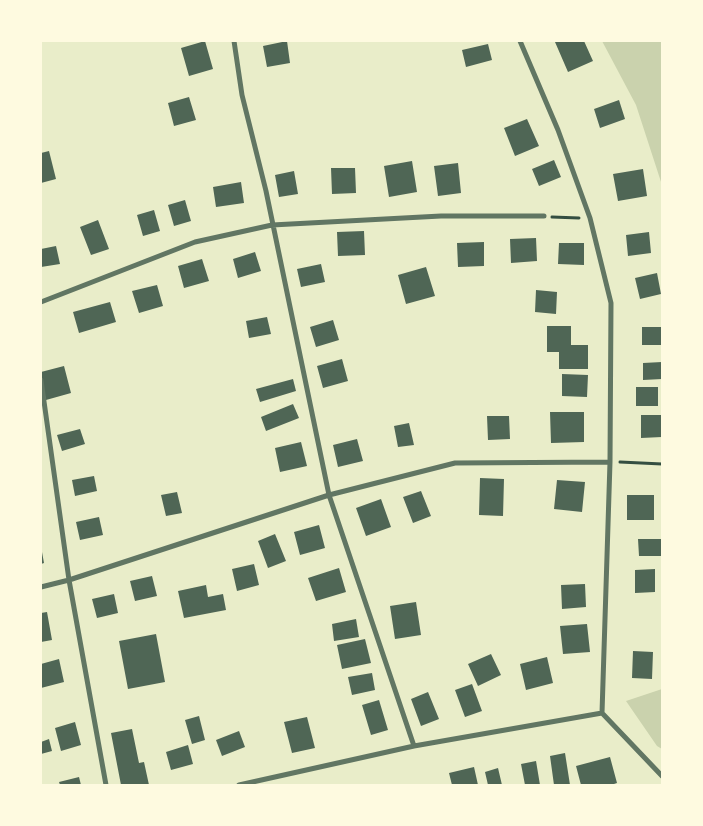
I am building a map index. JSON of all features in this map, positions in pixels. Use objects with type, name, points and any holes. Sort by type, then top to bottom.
[{"type":"street","points":[[234,41],[242,95],[266,191],[329,495],[414,746]]},
{"type":"street","points":[[520,41],[558,130],[590,218],[611,304],[610,462],[602,713],[662,776]]},
{"type":"street","points":[[41,302],[195,242],[272,225],[441,216],[544,216]]},
{"type":"street","points":[[41,380],[69,580],[106,785]]},
{"type":"street","points":[[41,587],[69,580],[329,495],[455,463],[610,462]]},
{"type":"street","points":[[239,785],[414,746],[602,713]]},
{"type":"path","points":[[544,216],[590,218]]},
{"type":"path","points":[[610,462],[662,464]]},
{"type":"green space","points":[[602,41],[662,41],[662,185],[636,105]]},
{"type":"green space","points":[[662,689],[662,749],[657,746],[626,701]]},
{"type":"building","points":[[205,41],[213,69],[189,76],[181,48]]},
{"type":"building","points":[[287,41],[290,63],[267,67],[263,46]]},
{"type":"building","points":[[584,41],[593,61],[568,72],[555,42]]},
{"type":"building","points":[[488,44],[492,60],[466,67],[462,50]]},
{"type":"building","points":[[189,97],[196,120],[174,126],[168,103]]},
{"type":"building","points":[[619,100],[625,119],[600,128],[594,109]]},
{"type":"building","points":[[527,119],[539,146],[515,156],[504,128]]},
{"type":"building","points":[[49,151],[56,179],[41,183],[41,153]]},
{"type":"building","points":[[554,160],[561,177],[539,186],[532,169]]},
{"type":"building","points":[[412,161],[417,192],[389,197],[384,166]]},
{"type":"building","points":[[458,163],[461,193],[438,196],[434,166]]},
{"type":"building","points":[[331,168],[355,168],[356,193],[332,194]]},
{"type":"building","points":[[643,169],[647,196],[618,201],[613,174]]},
{"type":"building","points":[[294,171],[298,194],[279,197],[275,175]]},
{"type":"building","points":[[241,182],[244,203],[216,207],[213,187]]},
{"type":"building","points":[[185,200],[191,221],[174,226],[168,205]]},
{"type":"building","points":[[154,210],[160,231],[143,236],[137,215]]},
{"type":"building","points":[[98,220],[109,249],[91,255],[80,227]]},
{"type":"building","points":[[364,231],[365,255],[338,256],[337,232]]},
{"type":"building","points":[[649,232],[651,253],[628,256],[626,235]]},
{"type":"building","points":[[536,238],[537,261],[511,263],[510,239]]},
{"type":"building","points":[[484,242],[484,266],[458,267],[457,243]]},
{"type":"building","points":[[559,243],[584,243],[584,265],[558,264]]},
{"type":"building","points":[[56,246],[60,264],[41,267],[41,249]]},
{"type":"building","points":[[255,252],[261,271],[238,278],[233,259]]},
{"type":"building","points":[[202,259],[209,281],[184,288],[178,266]]},
{"type":"building","points":[[321,264],[325,282],[301,287],[297,269]]},
{"type":"building","points":[[426,267],[435,296],[406,304],[398,275]]},
{"type":"building","points":[[657,273],[661,294],[640,299],[635,278]]},
{"type":"building","points":[[157,285],[163,306],[139,313],[132,291]]},
{"type":"building","points":[[536,290],[557,292],[556,314],[535,312]]},
{"type":"building","points":[[110,302],[116,322],[79,333],[73,312]]},
{"type":"building","points":[[267,317],[271,334],[249,338],[246,321]]},
{"type":"building","points":[[333,320],[339,340],[316,347],[310,327]]},
{"type":"building","points":[[547,326],[571,326],[571,345],[588,345],[588,369],[559,369],[559,352],[547,352]]},
{"type":"building","points":[[642,327],[662,327],[662,345],[642,345]]},
{"type":"building","points":[[342,359],[348,381],[323,388],[317,366]]},
{"type":"building","points":[[662,362],[662,379],[643,380],[643,363]]},
{"type":"building","points":[[64,366],[71,393],[46,400],[41,372]]},
{"type":"building","points":[[562,374],[588,375],[587,397],[562,396]]},
{"type":"building","points":[[293,379],[296,391],[260,402],[256,389]]},
{"type":"building","points":[[636,387],[658,387],[658,406],[636,406]]},
{"type":"building","points":[[293,404],[299,418],[266,431],[261,417]]},
{"type":"building","points":[[550,412],[584,412],[584,442],[551,443]]},
{"type":"building","points":[[641,415],[662,415],[662,437],[641,438]]},
{"type":"building","points":[[487,416],[509,416],[510,439],[488,440]]},
{"type":"building","points":[[409,423],[414,445],[398,447],[394,426]]},
{"type":"building","points":[[80,429],[85,444],[62,451],[57,435]]},
{"type":"building","points":[[357,439],[363,461],[338,467],[333,445]]},
{"type":"building","points":[[301,442],[307,466],[280,472],[275,448]]},
{"type":"building","points":[[94,476],[97,491],[75,496],[72,480]]},
{"type":"building","points":[[480,478],[504,479],[503,516],[479,515]]},
{"type":"building","points":[[557,480],[585,482],[582,512],[554,509]]},
{"type":"building","points":[[421,491],[431,516],[413,523],[403,497]]},
{"type":"building","points":[[177,492],[182,513],[166,516],[161,495]]},
{"type":"building","points":[[627,495],[654,495],[654,520],[627,520]]},
{"type":"building","points":[[381,499],[391,527],[366,536],[356,508]]},
{"type":"building","points":[[99,517],[103,535],[80,540],[76,522]]},
{"type":"building","points":[[319,525],[325,548],[300,555],[294,532]]},
{"type":"building","points":[[275,534],[286,561],[268,568],[258,541]]},
{"type":"building","points":[[638,539],[661,539],[661,556],[639,556]]},
{"type":"building","points":[[41,552],[44,563],[41,564]]},
{"type":"building","points":[[254,564],[259,585],[237,591],[232,569]]},
{"type":"building","points":[[339,568],[346,592],[316,601],[308,578]]},
{"type":"building","points":[[655,569],[655,592],[635,593],[635,570]]},
{"type":"building","points":[[152,576],[157,596],[135,601],[130,581]]},
{"type":"building","points":[[585,584],[586,607],[562,609],[561,585]]},
{"type":"building","points":[[206,585],[208,597],[223,594],[226,610],[184,618],[178,591]]},
{"type":"building","points":[[114,594],[118,613],[97,618],[92,599]]},
{"type":"building","points":[[416,602],[421,635],[395,639],[390,606]]},
{"type":"building","points":[[47,612],[52,640],[41,642],[41,613]]},
{"type":"building","points":[[356,619],[359,637],[334,641],[332,624]]},
{"type":"building","points":[[587,624],[590,652],[563,654],[560,626]]},
{"type":"building","points":[[156,634],[165,682],[128,689],[119,641]]},
{"type":"building","points":[[365,639],[371,663],[342,669],[337,645]]},
{"type":"building","points":[[633,651],[653,652],[652,679],[632,678]]},
{"type":"building","points":[[491,654],[501,675],[478,686],[468,664]]},
{"type":"building","points":[[547,657],[553,683],[526,690],[520,664]]},
{"type":"building","points":[[59,659],[64,682],[41,688],[41,664]]},
{"type":"building","points":[[372,673],[375,690],[352,695],[348,677]]},
{"type":"building","points":[[472,684],[482,711],[465,717],[455,690]]},
{"type":"building","points":[[428,692],[439,719],[421,726],[411,699]]},
{"type":"building","points":[[379,700],[388,730],[371,735],[362,705]]},
{"type":"building","points":[[199,716],[205,740],[192,744],[185,720]]},
{"type":"building","points":[[307,717],[315,748],[292,753],[284,722]]},
{"type":"building","points":[[75,722],[81,745],[61,751],[55,728]]},
{"type":"building","points":[[132,729],[139,763],[144,762],[149,785],[121,785],[111,733]]},
{"type":"building","points":[[239,731],[245,747],[222,756],[216,740]]},
{"type":"building","points":[[49,739],[52,751],[41,754],[41,742]]},
{"type":"building","points":[[188,745],[193,764],[171,770],[166,752]]},
{"type":"building","points":[[565,753],[570,785],[554,785],[550,756]]},
{"type":"building","points":[[610,757],[617,783],[611,785],[581,785],[576,766]]},
{"type":"building","points":[[536,761],[540,785],[525,785],[521,764]]},
{"type":"building","points":[[474,767],[478,785],[452,785],[449,773]]},
{"type":"building","points":[[498,768],[502,785],[488,785],[485,772]]},
{"type":"building","points":[[79,777],[81,785],[60,785],[59,782]]}]
